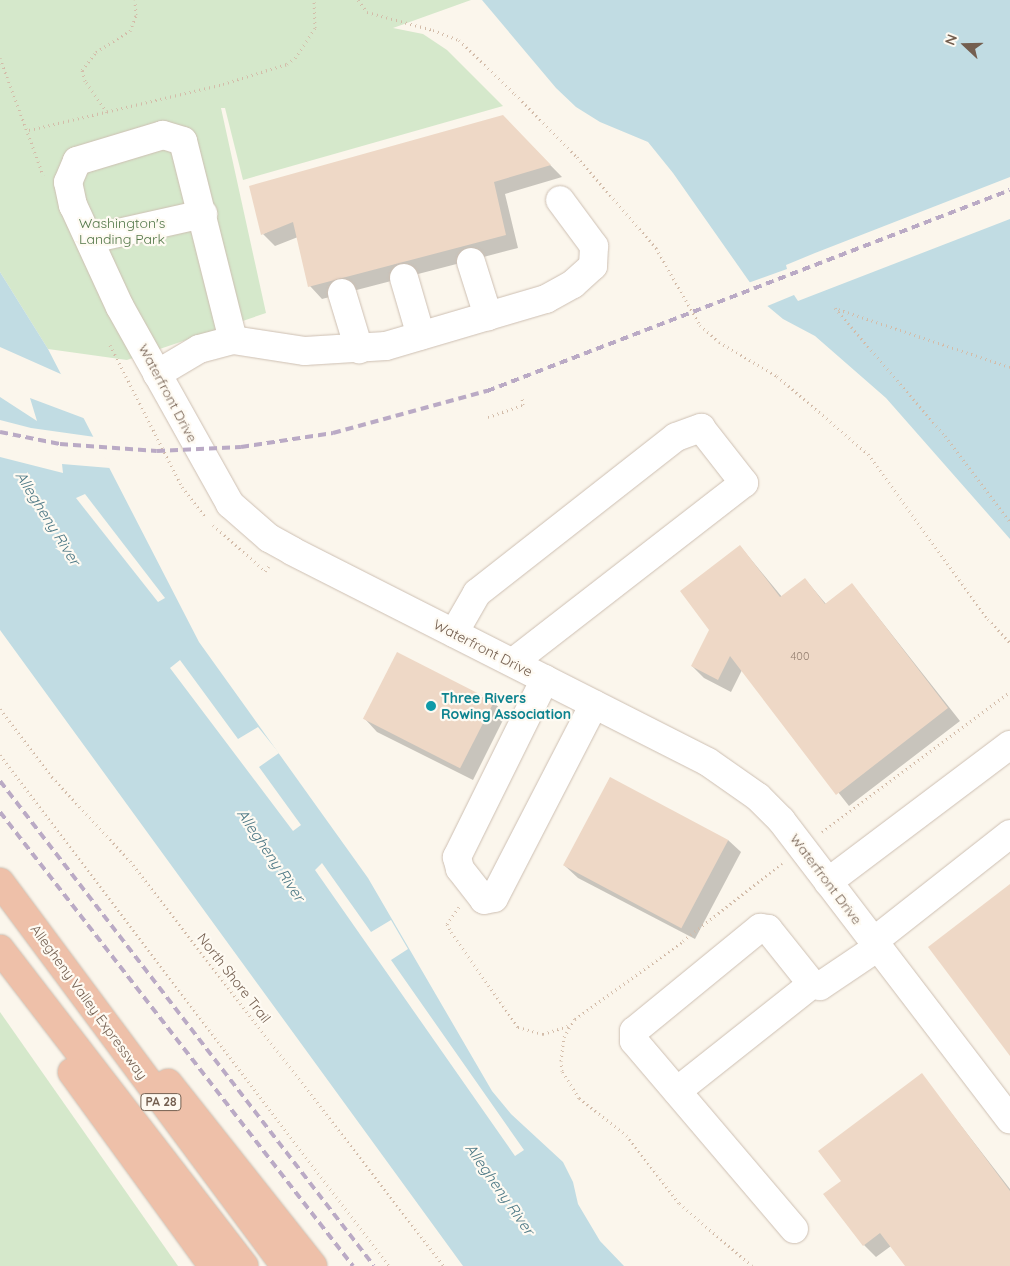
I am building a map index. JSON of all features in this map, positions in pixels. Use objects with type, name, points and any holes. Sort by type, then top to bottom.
[{"type":"highway","name":"Allegheny Valley Expressway","points":[[0,882],[40,934],[183,1132],[284,1266]]},
{"type":"highway","points":[[40,934],[86,980],[313,1266]]},
{"type":"highway","name":"PA 28","points":[[0,949],[244,1266]]},
{"type":"highway","points":[[0,968],[45,1036],[213,1266]]},
{"type":"street","name":"Waterfront Drive","points":[[203,214],[183,141],[163,135],[77,161],[68,182],[73,206],[95,248],[112,290],[219,489],[248,521],[292,551],[708,762],[739,782],[781,820],[1010,1119]]},
{"type":"street","points":[[158,374],[199,349],[233,340],[305,351],[386,346],[546,299],[573,284],[593,266],[594,246],[560,200]]},
{"type":"street","points":[[95,248],[203,214],[233,340]]},
{"type":"street","points":[[472,262],[488,316]]},
{"type":"street","points":[[404,278],[422,336]]},
{"type":"street","points":[[342,294],[359,348]]},
{"type":"street","points":[[454,633],[477,593],[676,437],[701,428],[744,483],[512,662]]},
{"type":"street","points":[[545,679],[457,857],[460,869],[484,900],[494,898],[594,704]]},
{"type":"street","points":[[828,882],[1010,745]]},
{"type":"street","points":[[794,1229],[634,1041],[634,1031],[760,928],[768,929],[812,984],[820,986],[876,944],[1010,834]]},
{"type":"street","points":[[677,1091],[812,984]]},
{"type":"path","points":[[107,112],[85,81],[82,70],[96,52],[130,31],[136,16],[134,0]]},
{"type":"path","points":[[0,58],[29,130],[224,84],[287,64],[295,58],[315,28],[314,0]]},
{"type":"path","points":[[358,0],[367,12],[433,30],[459,40],[515,94],[577,157],[656,248],[700,325],[719,342],[777,376],[868,454],[988,619],[1010,643]]},
{"type":"path","points":[[1010,367],[835,308],[944,436],[1010,522]]},
{"type":"path","points":[[488,417],[523,405],[522,398]]},
{"type":"path","name":"North Shore Trail","points":[[0,709],[52,776],[130,861],[444,1266]]},
{"type":"path","points":[[0,755],[389,1266]]},
{"type":"path","points":[[459,907],[448,924],[451,932],[518,1027],[543,1034],[569,1026]]},
{"type":"path","points":[[564,1037],[562,1071],[571,1088],[626,1136],[679,1203],[752,1266]]},
{"type":"green space","name":"Washington's Landing Park","points":[[0,0],[471,0],[393,28],[423,34],[447,50],[503,106],[243,180],[225,108],[221,108],[266,313],[127,360],[48,349],[0,272]]},
{"type":"green space","points":[[0,1012],[178,1266],[0,1266]]},
{"type":"water","points":[[482,0],[1010,0],[1010,539],[886,398],[815,336],[783,319],[765,304],[673,173],[648,142],[600,122],[576,107],[556,88]]},
{"type":"water","name":"Allegheny River","points":[[0,272],[48,349],[199,642],[368,878],[492,1091],[511,1114],[563,1162],[573,1182],[578,1204],[600,1241],[624,1266],[463,1266],[0,630]]},
{"type":"pier","points":[[1010,177],[1010,219],[798,301],[794,295],[765,307],[748,283],[787,269],[786,265],[815,253]]},
{"type":"pier","points":[[0,347],[63,375],[86,419],[30,398],[37,421],[0,397]]},
{"type":"pier","points":[[0,420],[31,428],[95,437],[110,468],[62,464],[63,473],[0,457]]},
{"type":"pier","points":[[85,494],[165,598],[158,602],[76,498]]},
{"type":"pier","points":[[180,660],[238,739],[258,727],[279,753],[259,767],[301,825],[293,831],[170,668]]},
{"type":"pier","points":[[322,863],[371,932],[391,920],[408,949],[391,960],[524,1150],[515,1156],[315,870]]},
{"type":"building","points":[[503,115],[551,165],[494,182],[506,235],[308,287],[293,222],[261,235],[249,186]]},
{"type":"building","points":[[740,545],[780,597],[805,578],[825,604],[852,583],[948,708],[836,795],[730,656],[718,680],[691,666],[709,630],[680,591]]},
{"type":"building","name":"Three Rivers Rowing Association","points":[[397,652],[494,701],[460,768],[363,719]]},
{"type":"building","points":[[610,777],[728,840],[681,928],[563,865]]},
{"type":"building","points":[[1010,884],[1010,1056],[928,947]]},
{"type":"building","points":[[922,1073],[1010,1191],[1010,1266],[905,1266],[880,1233],[863,1246],[823,1194],[841,1181],[818,1151]]},
{"type":"railway","points":[[0,432],[60,444],[157,451],[241,447],[333,433],[487,391],[1010,190]]},
{"type":"railway","points":[[0,781],[374,1266]]},
{"type":"railway","points":[[0,812],[353,1266]]},
{"type":"place","name":"Three Rivers Rowing Association","points":[[431,706]]}]
